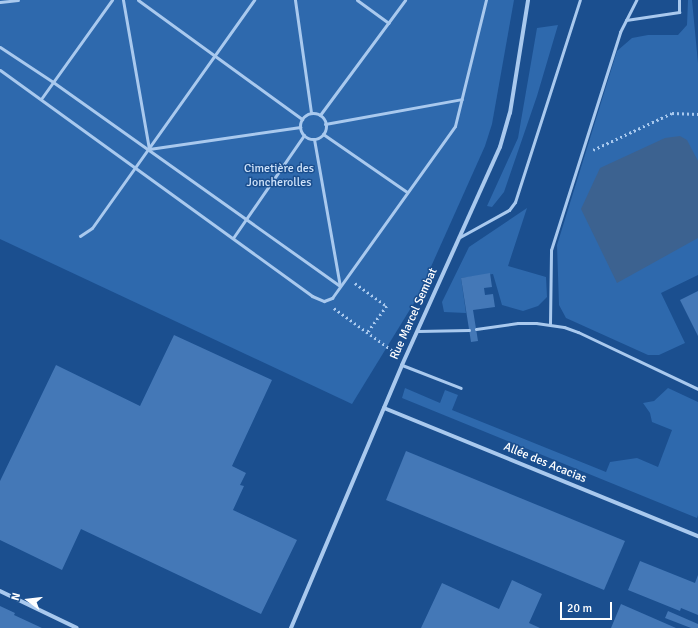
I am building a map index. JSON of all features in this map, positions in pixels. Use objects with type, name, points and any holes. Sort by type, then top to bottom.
[{"type":"street","name":"Rue Marcel Sembat","points":[[291,628],[402,365],[500,147],[506,130],[528,0]]},
{"type":"street","name":"Allée des Acacias","points":[[384,408],[698,536]]},
{"type":"street","points":[[0,591],[77,628]]},
{"type":"lane","points":[[0,2],[18,0]]},
{"type":"lane","points":[[41,99],[112,0]]},
{"type":"lane","points":[[122,0],[149,149]]},
{"type":"lane","points":[[138,0],[302,119]]},
{"type":"lane","points":[[80,236],[92,228],[216,56],[254,0]]},
{"type":"lane","points":[[295,0],[311,113]]},
{"type":"lane","points":[[356,0],[389,23]]},
{"type":"lane","points":[[320,115],[405,0]]},
{"type":"lane","points":[[0,70],[136,167],[312,296],[324,301],[332,298],[455,126],[486,0]]},
{"type":"lane","points":[[460,237],[509,210],[515,202],[580,0]]},
{"type":"lane","points":[[550,324],[551,250],[620,32],[636,0]]},
{"type":"lane","points":[[626,20],[679,12],[679,0]]},
{"type":"lane","points":[[0,47],[149,149],[340,286]]},
{"type":"lane","points":[[325,124],[462,99]]},
{"type":"lane","points":[[311,113],[320,115],[325,124],[323,134],[314,139],[304,135],[300,127],[302,119],[311,113]]},
{"type":"lane","points":[[149,149],[300,127]]},
{"type":"lane","points":[[323,134],[407,192]]},
{"type":"lane","points":[[233,238],[304,135]]},
{"type":"lane","points":[[314,139],[340,286]]},
{"type":"lane","points":[[476,329],[518,323],[550,324],[578,332],[698,388]]},
{"type":"lane","points":[[418,330],[469,330]]},
{"type":"lane","points":[[402,365],[461,388]]},
{"type":"path","points":[[581,155],[672,113],[698,114]]},
{"type":"path","points":[[346,277],[386,306],[368,332]]},
{"type":"path","points":[[324,301],[405,360]]},
{"type":"green space","name":"Cimetière des Joncherolles","points":[[0,0],[514,0],[492,124],[485,146],[417,298],[352,404],[0,239]]},
{"type":"green space","points":[[688,0],[692,0],[698,63],[698,275],[661,293],[685,343],[659,355],[648,355],[566,318],[559,305],[557,245],[617,51],[632,38],[648,35],[678,35],[687,25]]},
{"type":"green space","points":[[558,25],[537,96],[504,192],[492,207],[487,206],[518,138],[537,28]]},
{"type":"green space","points":[[527,208],[508,266],[546,277],[547,297],[538,306],[523,311],[502,305],[493,274],[461,278],[466,313],[444,312],[442,302],[469,247]]},
{"type":"green space","points":[[405,388],[440,403],[445,390],[458,395],[452,410],[606,472],[610,462],[637,458],[658,467],[672,430],[652,422],[650,413],[643,403],[654,401],[668,388],[698,402],[697,518],[402,398]]},
{"type":"shaded area","points":[[680,136],[687,140],[698,161],[698,238],[617,283],[581,209],[600,168],[665,138]]},
{"type":"building","points":[[490,273],[492,287],[484,288],[485,295],[493,294],[495,307],[473,310],[478,341],[471,342],[461,278]]},
{"type":"building","points":[[698,291],[698,336],[680,300]]},
{"type":"building","points":[[174,335],[272,380],[232,466],[246,473],[240,485],[244,486],[233,510],[297,540],[261,614],[81,529],[62,570],[0,540],[0,481],[56,365],[140,406]]},
{"type":"building","points":[[406,451],[625,541],[604,590],[386,500]]},
{"type":"building","points":[[640,561],[695,583],[698,575],[698,615],[681,608],[680,611],[628,590]]},
{"type":"building","points":[[512,580],[542,594],[529,623],[540,628],[421,628],[442,583],[499,609]]},
{"type":"building","points":[[621,604],[676,628],[611,628]]},
{"type":"building","points":[[0,606],[15,613],[14,615],[42,628],[0,628]]},
{"type":"building","points":[[668,611],[698,624],[698,628],[691,628],[665,618]]}]
